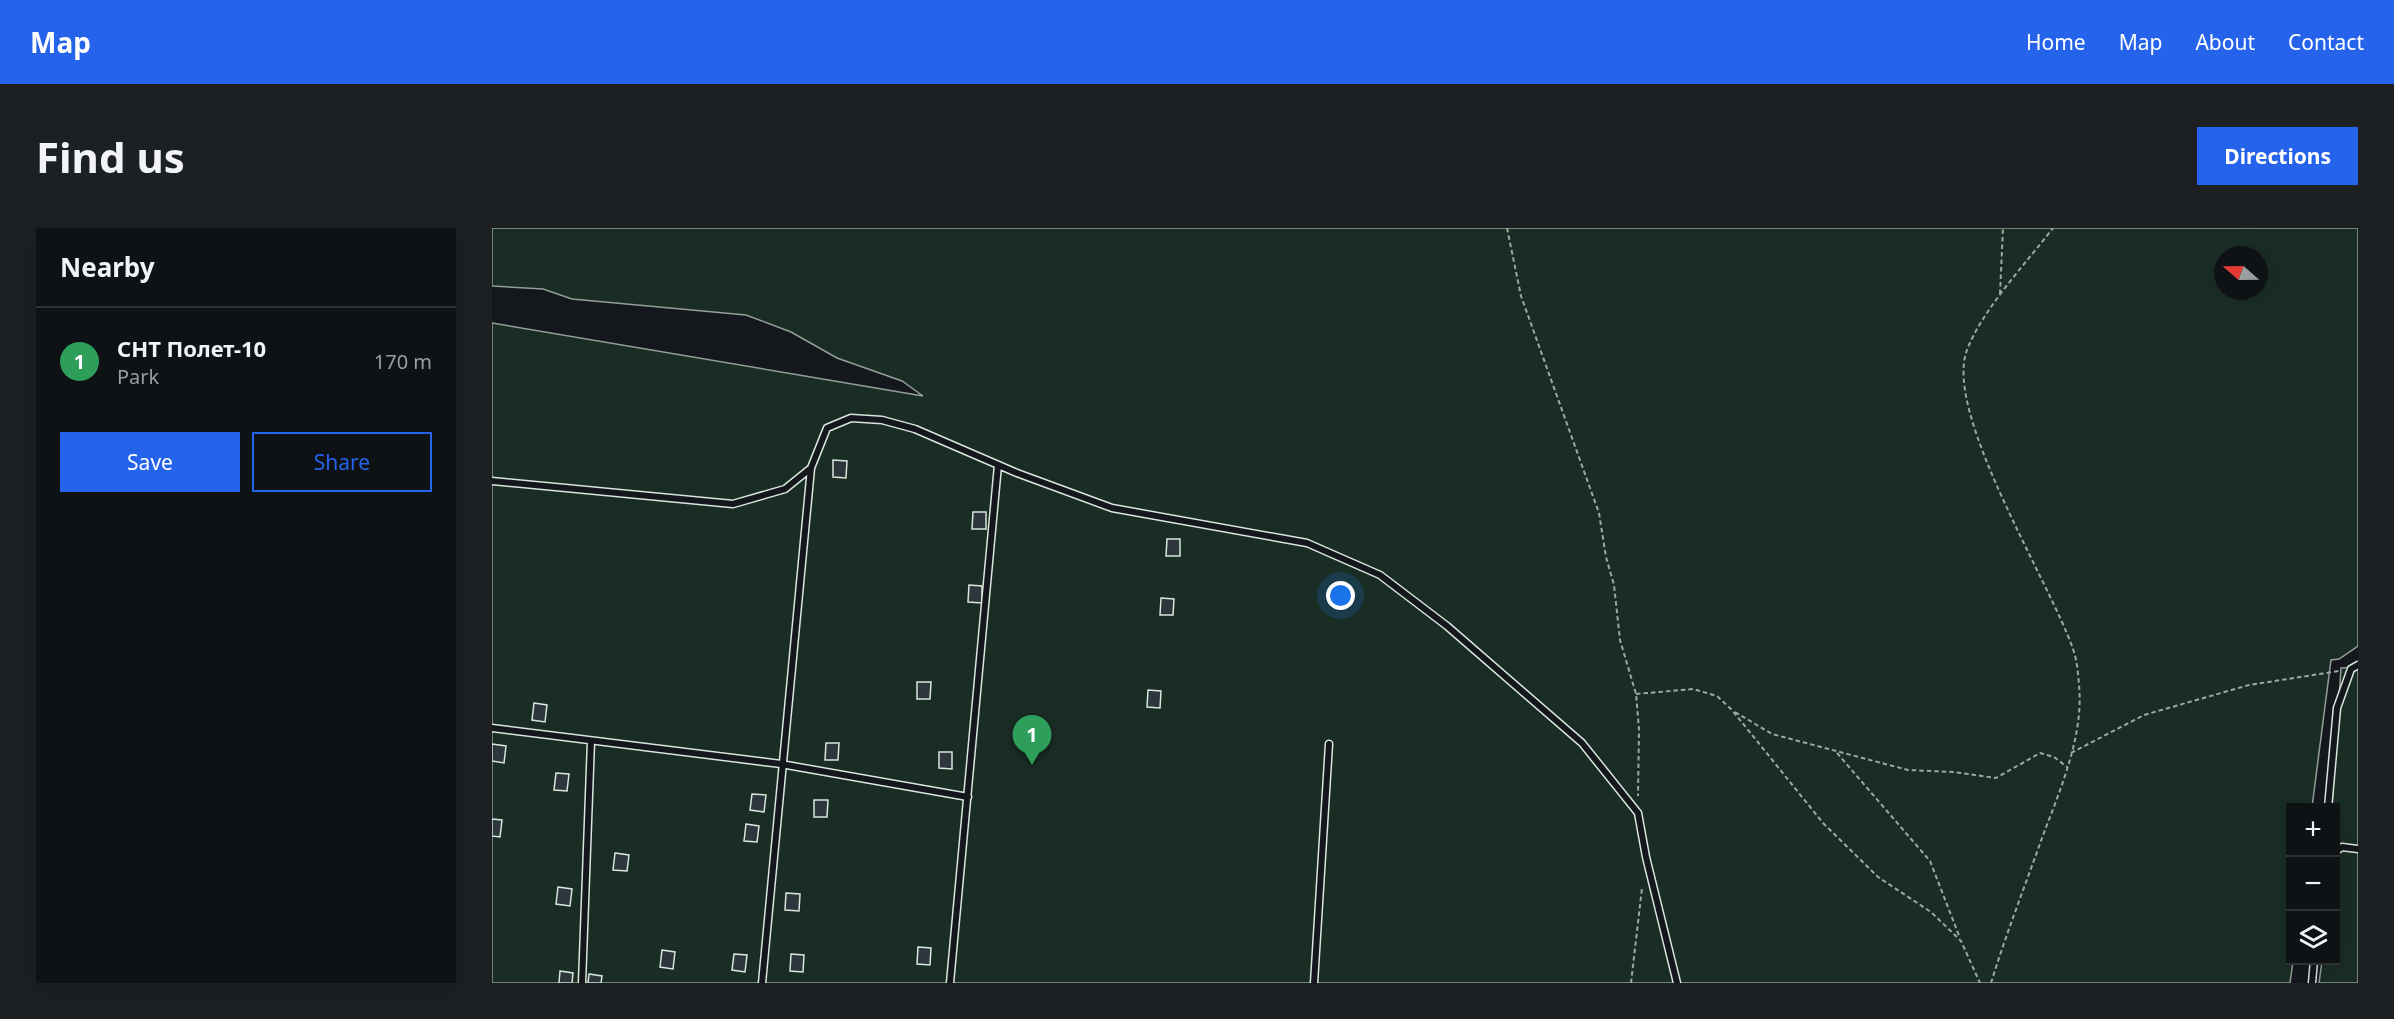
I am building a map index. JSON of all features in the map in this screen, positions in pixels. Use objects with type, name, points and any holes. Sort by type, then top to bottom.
[{"type":"lane","points":[[762,983],[781,764],[811,468],[827,428],[851,418],[882,420],[915,429],[998,465],[1112,508],[1307,543],[1380,575],[1447,626],[1582,743],[1638,813],[1646,857],[1677,983]]},
{"type":"lane","points":[[950,983],[998,465]]},
{"type":"lane","points":[[492,481],[733,504],[785,489],[811,468]]},
{"type":"lane","points":[[2328,803],[2337,708],[2351,669],[2358,665]]},
{"type":"lane","points":[[492,728],[781,764],[968,797]]},
{"type":"lane","points":[[582,983],[591,741]]},
{"type":"lane","points":[[1314,983],[1329,744]]},
{"type":"lane","points":[[2340,848],[2358,849]]},
{"type":"lane","points":[[2312,983],[2314,965]]},
{"type":"path","points":[[1507,228],[1521,296],[1599,513],[1606,557],[1614,585],[1620,640],[1636,694],[1639,729],[1638,813]]},
{"type":"path","points":[[2000,296],[2003,228]]},
{"type":"path","points":[[1991,983],[2067,767],[2079,720],[2079,686],[2073,650],[1972,425],[1964,385],[1966,352],[1977,327],[2053,228]]},
{"type":"path","points":[[2070,753],[2144,715],[2249,685],[2351,669]]},
{"type":"path","points":[[1636,694],[1693,688],[1717,696],[1732,710],[1823,823],[1878,877],[1931,912],[1961,940]]},
{"type":"path","points":[[1732,710],[1772,734],[1908,770],[1954,772],[1996,778],[2040,753],[2054,757],[2067,767]]},
{"type":"path","points":[[1836,751],[1930,861],[1980,983]]},
{"type":"path","points":[[1631,983],[1643,881]]},
{"type":"green space","points":[[492,228],[2358,228],[2358,646],[2339,659],[2331,660],[2313,803],[2286,803],[2286,965],[2292,965],[2290,983],[492,983],[492,323],[923,396],[902,381],[837,358],[791,332],[746,315],[572,299],[543,289],[492,286]]},
{"type":"green space","points":[[2358,667],[2358,983],[2319,983],[2321,965],[2340,965],[2340,803],[2332,803],[2341,668]]},
{"type":"building","points":[[833,460],[847,461],[846,478],[833,477]]},
{"type":"building","points":[[973,512],[986,512],[986,529],[972,529]]},
{"type":"building","points":[[1167,539],[1180,539],[1180,556],[1166,556]]},
{"type":"building","points":[[969,585],[982,586],[982,603],[968,602]]},
{"type":"building","points":[[1161,598],[1174,599],[1173,615],[1160,615]]},
{"type":"building","points":[[917,682],[931,682],[930,699],[917,699]]},
{"type":"building","points":[[1148,690],[1161,691],[1160,708],[1147,707]]},
{"type":"building","points":[[534,703],[547,705],[545,722],[532,720]]},
{"type":"building","points":[[826,743],[839,743],[838,760],[825,760]]},
{"type":"building","points":[[492,744],[506,746],[504,763],[492,761]]},
{"type":"building","points":[[939,752],[952,752],[952,769],[939,768]]},
{"type":"building","points":[[556,773],[569,774],[567,791],[554,790]]},
{"type":"building","points":[[752,794],[766,795],[764,812],[750,810]]},
{"type":"building","points":[[814,800],[828,800],[827,817],[814,817]]},
{"type":"building","points":[[492,819],[502,820],[500,837],[492,836]]},
{"type":"building","points":[[746,824],[759,826],[757,842],[744,841]]},
{"type":"building","points":[[615,853],[629,855],[627,871],[613,870]]},
{"type":"building","points":[[558,887],[572,889],[570,906],[556,904]]},
{"type":"building","points":[[786,893],[800,894],[799,911],[785,910]]},
{"type":"building","points":[[918,947],[931,948],[930,965],[917,964]]},
{"type":"building","points":[[662,950],[675,952],[673,969],[660,967]]},
{"type":"building","points":[[734,954],[747,955],[745,972],[732,970]]},
{"type":"building","points":[[791,954],[804,955],[803,972],[790,971]]},
{"type":"building","points":[[560,971],[573,973],[572,983],[559,983]]},
{"type":"building","points":[[589,974],[602,976],[601,983],[588,983]]},
{"type":"place","name":"СНТ Полет-10","points":[[1032,765]]}]
